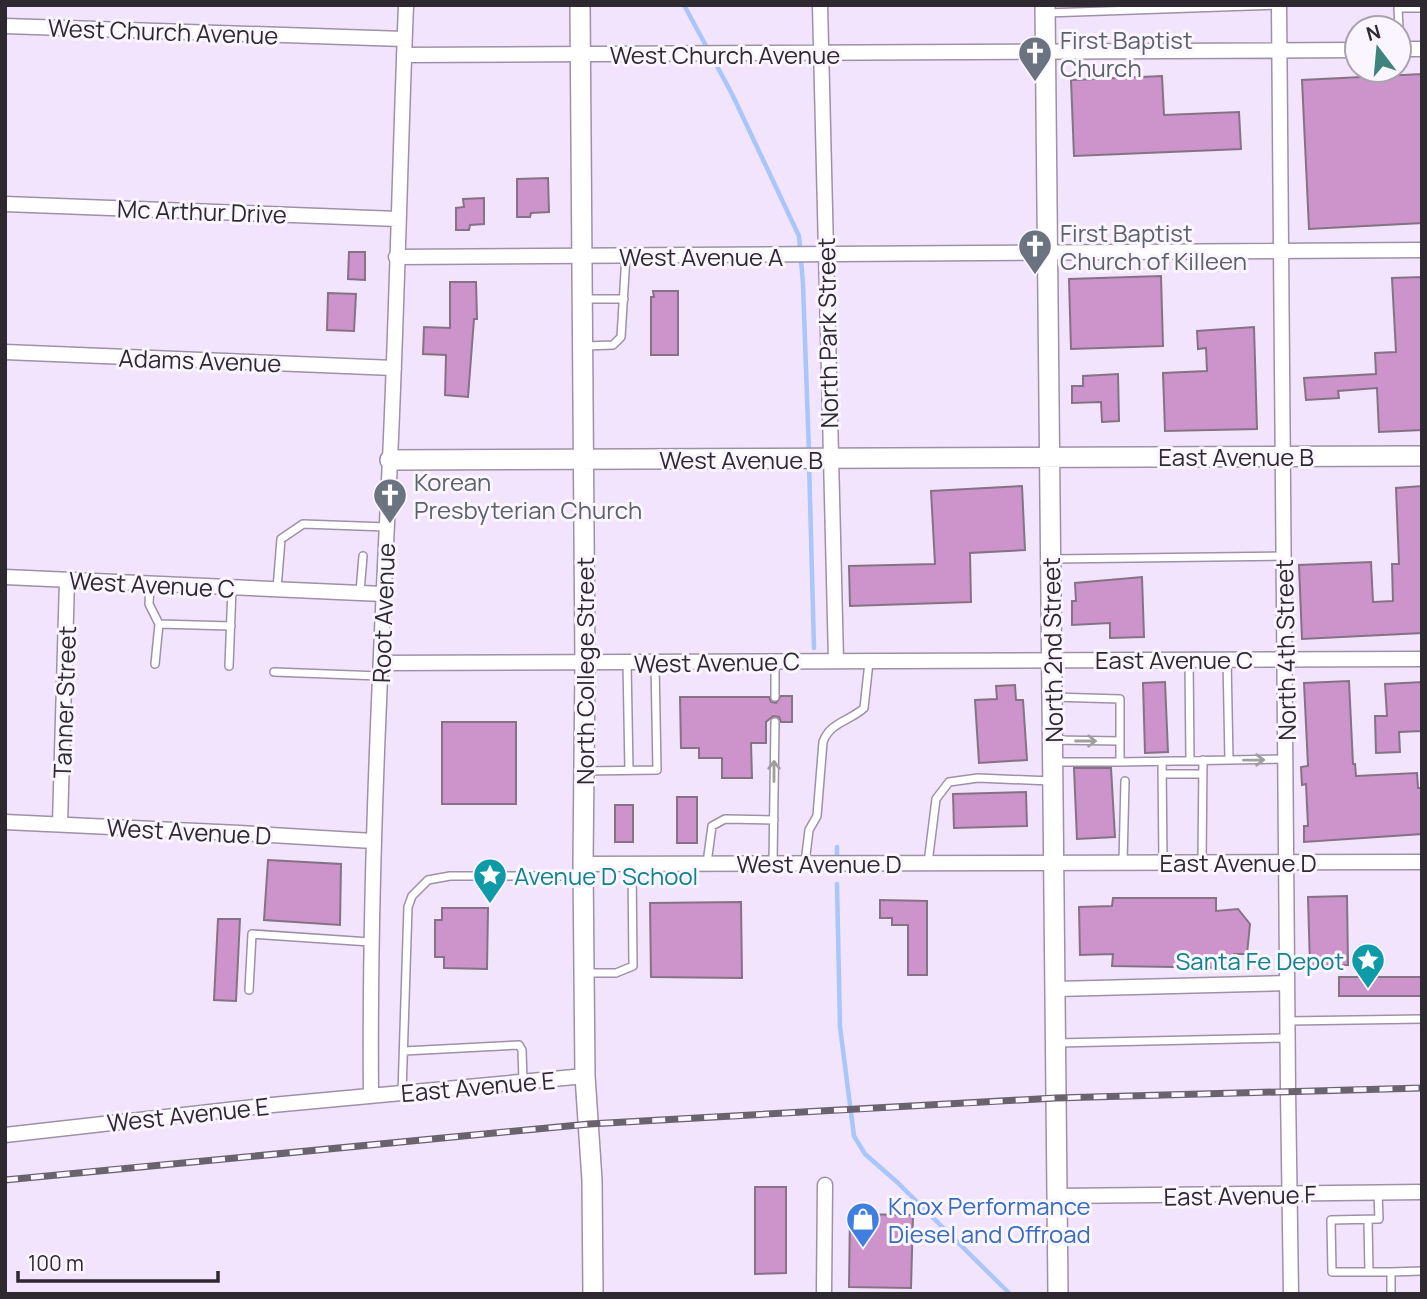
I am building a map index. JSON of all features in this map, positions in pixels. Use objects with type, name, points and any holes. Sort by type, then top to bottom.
[{"type":"street","name":"Root Avenue","points":[[371,1096],[370,942],[373,841],[394,368],[406,5]]},
{"type":"street","name":"North College Street","points":[[580,5],[585,1076],[592,1180],[593,1294]]},
{"type":"street","name":"North Park Street","points":[[820,5],[820,256],[836,661]]},
{"type":"street","name":"North 4th Street","points":[[1279,5],[1287,1038],[1292,1294]]},
{"type":"street","name":"North 2nd Street","points":[[1045,9],[1058,1294]]},
{"type":"street","name":"West Church Avenue","points":[[5,26],[404,39]]},
{"type":"street","name":"West Church Avenue","points":[[404,55],[1343,50]]},
{"type":"street","name":"Mc Arthur Drive","points":[[5,204],[398,219]]},
{"type":"street","name":"West Avenue A","points":[[396,257],[1422,250]]},
{"type":"street","name":"Adams Avenue","points":[[5,352],[394,368]]},
{"type":"street","name":"East Avenue B","points":[[1049,457],[1422,456]]},
{"type":"street","name":"West Avenue B","points":[[390,460],[1049,457]]},
{"type":"street","name":"West Avenue C","points":[[5,577],[383,594]]},
{"type":"street","name":"Tanner Street","points":[[60,824],[67,580]]},
{"type":"street","name":"East Avenue C","points":[[1052,660],[1422,659]]},
{"type":"street","name":"West Avenue C","points":[[382,669],[627,663],[1052,660]]},
{"type":"street","name":"West Avenue D","points":[[5,822],[373,841]]},
{"type":"street","name":"East Avenue D","points":[[1054,863],[1422,862]]},
{"type":"street","name":"West Avenue D","points":[[583,870],[632,864],[1054,863]]},
{"type":"street","points":[[1056,989],[1287,984]]},
{"type":"street","name":"East Avenue E","points":[[371,1096],[585,1076]]},
{"type":"street","name":"West Avenue E","points":[[5,1135],[371,1096]]},
{"type":"street","points":[[824,1294],[825,1185]]},
{"type":"street","name":"East Avenue F","points":[[1058,1196],[1422,1192]]},
{"type":"lane","points":[[1045,9],[1279,5]]},
{"type":"lane","points":[[1398,7],[1422,8]]},
{"type":"lane","points":[[582,346],[602,348],[619,342],[626,256]]},
{"type":"lane","points":[[581,299],[624,299]]},
{"type":"lane","points":[[277,589],[281,539],[303,524],[387,527]]},
{"type":"lane","points":[[360,593],[363,556]]},
{"type":"lane","points":[[1051,559],[1283,556]]},
{"type":"lane","points":[[150,583],[149,604],[159,624],[155,664]]},
{"type":"lane","points":[[229,666],[232,587]]},
{"type":"lane","points":[[159,624],[230,626]]},
{"type":"lane","points":[[1189,659],[1190,761]]},
{"type":"lane","points":[[1227,659],[1229,760]]},
{"type":"lane","points":[[805,863],[807,838],[817,816],[823,741],[826,733],[838,723],[854,717],[864,708],[869,661]]},
{"type":"lane","points":[[775,662],[775,696]]},
{"type":"lane","points":[[627,663],[629,771]]},
{"type":"lane","points":[[584,771],[657,770],[656,663]]},
{"type":"lane","points":[[274,672],[382,669]]},
{"type":"lane","points":[[1052,697],[1120,699],[1121,762]]},
{"type":"lane","points":[[773,863],[775,722]]},
{"type":"lane","points":[[1053,740],[1120,741]]},
{"type":"lane","points":[[928,863],[936,799],[949,782],[1121,762],[1286,759]]},
{"type":"lane","points":[[1202,862],[1203,760]]},
{"type":"lane","points":[[1162,761],[1163,862]]},
{"type":"lane","points":[[1162,774],[1202,774]]},
{"type":"lane","points":[[1123,862],[1125,781]]},
{"type":"lane","points":[[707,863],[712,826],[725,819],[774,820]]},
{"type":"lane","points":[[584,973],[616,973],[633,966],[632,864]]},
{"type":"lane","points":[[402,1093],[408,907],[419,887],[428,880],[450,876],[583,870]]},
{"type":"lane","points":[[248,990],[252,934],[370,942]]},
{"type":"lane","points":[[1287,1021],[1422,1019]]},
{"type":"lane","points":[[1056,1043],[1287,1038]]},
{"type":"lane","points":[[404,1051],[519,1045],[522,1050],[523,1082]]},
{"type":"lane","points":[[1378,1193],[1379,1219],[1331,1220],[1332,1272],[1422,1271]]},
{"type":"lane","points":[[1368,1220],[1369,1272]]},
{"type":"lane","points":[[1391,1272],[1391,1294]]},
{"type":"building","points":[[1413,74],[1422,74],[1422,223],[1309,229],[1302,80],[1343,78],[1343,84],[1413,84]]},
{"type":"building","points":[[1162,76],[1164,115],[1239,112],[1241,149],[1074,156],[1071,80]]},
{"type":"building","points":[[548,178],[549,212],[517,217],[517,179]]},
{"type":"building","points":[[484,198],[484,224],[470,225],[469,230],[456,230],[456,208],[464,207],[463,199]]},
{"type":"building","points":[[349,252],[365,252],[365,280],[348,279]]},
{"type":"building","points":[[1161,276],[1163,346],[1071,349],[1069,279]]},
{"type":"building","points":[[1422,277],[1422,430],[1379,432],[1377,388],[1338,391],[1339,398],[1306,400],[1304,378],[1376,374],[1375,353],[1396,352],[1392,278]]},
{"type":"building","points":[[450,282],[476,282],[477,319],[474,319],[468,397],[445,395],[446,355],[423,354],[424,327],[450,328]]},
{"type":"building","points":[[653,291],[678,291],[678,355],[651,355]]},
{"type":"building","points":[[328,293],[356,294],[354,331],[327,330]]},
{"type":"building","points":[[1254,327],[1257,429],[1165,431],[1163,373],[1207,371],[1206,348],[1198,349],[1197,331]]},
{"type":"building","points":[[1118,374],[1119,421],[1102,422],[1101,402],[1072,403],[1072,386],[1083,386],[1083,376]]},
{"type":"building","points":[[1022,486],[1025,550],[970,553],[971,602],[850,606],[849,566],[935,564],[931,491]]},
{"type":"building","points":[[1422,486],[1422,633],[1302,639],[1299,565],[1371,562],[1373,602],[1393,601],[1392,564],[1399,564],[1396,488]]},
{"type":"building","points":[[1142,577],[1144,637],[1110,638],[1110,623],[1072,625],[1072,601],[1076,601],[1075,583]]},
{"type":"building","points":[[1349,681],[1353,764],[1356,776],[1417,773],[1418,788],[1422,788],[1422,834],[1304,842],[1304,826],[1308,826],[1306,784],[1302,785],[1301,767],[1308,766],[1304,683]]},
{"type":"building","points":[[1165,682],[1168,752],[1145,753],[1143,683]]},
{"type":"building","points":[[1422,682],[1422,731],[1399,732],[1400,752],[1376,753],[1375,716],[1387,716],[1385,684]]},
{"type":"building","points":[[1015,685],[1016,700],[1023,700],[1027,760],[979,763],[975,700],[997,699],[996,686]]},
{"type":"building","points":[[781,696],[792,696],[792,722],[781,722],[779,717],[773,716],[766,722],[766,743],[751,743],[752,778],[722,778],[722,758],[699,758],[699,748],[681,748],[680,697],[769,697],[771,702],[776,703]]},
{"type":"building","points":[[442,722],[516,722],[516,804],[442,804]]},
{"type":"building","points":[[1074,768],[1111,768],[1115,837],[1077,839]]},
{"type":"building","points":[[1026,792],[1027,826],[954,828],[953,794]]},
{"type":"building","points":[[677,797],[697,797],[697,843],[677,843]]},
{"type":"building","points":[[615,805],[633,805],[633,842],[615,842]]},
{"type":"building","points":[[268,860],[341,864],[340,925],[264,920]]},
{"type":"building","points":[[1347,896],[1348,965],[1310,966],[1308,897]]},
{"type":"building","points":[[1113,898],[1216,898],[1216,911],[1238,909],[1250,924],[1247,954],[1234,954],[1234,968],[1112,966],[1113,954],[1080,955],[1079,907],[1112,906]]},
{"type":"building","points":[[880,900],[927,901],[927,975],[908,975],[908,925],[892,925],[892,918],[880,918]]},
{"type":"building","points":[[741,902],[742,978],[651,977],[650,903]]},
{"type":"building","points":[[442,908],[488,908],[487,969],[444,968],[444,957],[435,957],[435,920],[442,920]]},
{"type":"building","points":[[218,919],[240,919],[236,1001],[214,1000]]},
{"type":"building","points":[[1339,977],[1422,977],[1422,996],[1339,996]]},
{"type":"building","points":[[755,1187],[786,1187],[786,1273],[755,1274]]},
{"type":"building","points":[[850,1214],[913,1215],[911,1288],[849,1287]]},
{"type":"waterway","points":[[684,5],[732,94],[799,236],[809,453]]},
{"type":"waterway","points":[[809,462],[814,648]]},
{"type":"waterway","points":[[837,847],[837,856]]},
{"type":"waterway","points":[[837,884],[840,1027],[854,1136],[865,1154],[1010,1294]]},
{"type":"railway","points":[[5,1180],[589,1124],[1056,1098],[1422,1088]]},
{"type":"place","name":"First Baptist Church","points":[[1035,83]]},
{"type":"place","name":"First Baptist Church of Killeen","points":[[1035,276]]},
{"type":"place","name":"Korean Presbyterian Church","points":[[390,525]]},
{"type":"place","name":"Avenue D School","points":[[490,905]]},
{"type":"place","name":"Santa Fe Depot","points":[[1368,990]]},
{"type":"place","name":"Knox Performance Diesel and Offroad","points":[[863,1249]]}]
